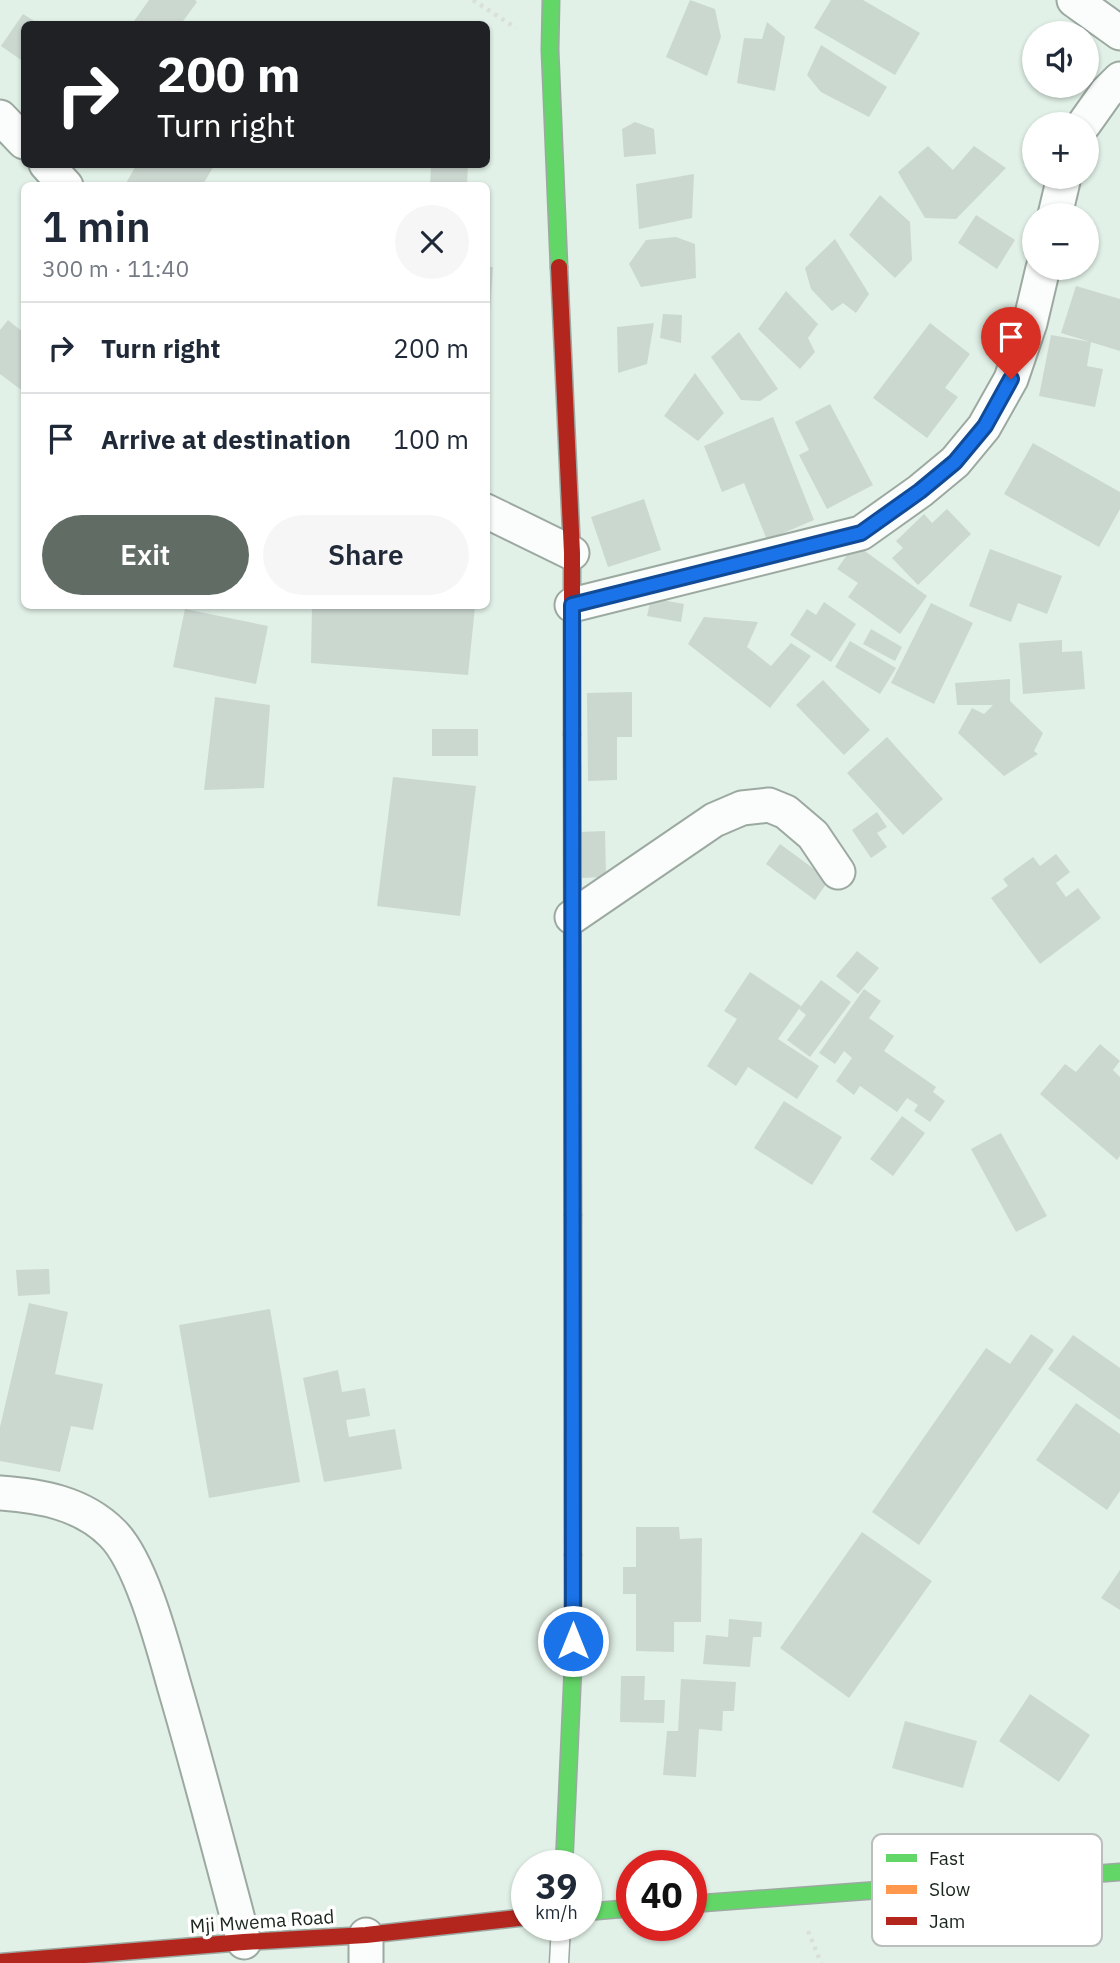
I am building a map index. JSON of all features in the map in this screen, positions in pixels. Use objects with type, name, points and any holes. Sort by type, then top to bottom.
[{"type":"street","points":[[551,0],[550,50],[572,554],[573,1667],[565,1850]]},
{"type":"street","points":[[1074,0],[1120,33]]},
{"type":"street","points":[[1093,112],[1120,79]]},
{"type":"street","points":[[0,117],[21,139]]},
{"type":"street","points":[[50,168],[62,182]]},
{"type":"street","points":[[572,605],[861,533],[955,462],[985,426],[1011,379],[1030,323],[1040,280]]},
{"type":"street","points":[[490,513],[572,554]]},
{"type":"street","points":[[572,917],[713,820],[742,808],[769,805],[786,812],[813,835],[838,872]]},
{"type":"street","points":[[0,1493],[52,1499],[88,1514],[114,1535],[130,1560],[156,1621],[244,1942]]},
{"type":"street","points":[[1102,1873],[1120,1872]]},
{"type":"street","points":[[707,1903],[872,1890]]},
{"type":"street","name":"Mji Mwema Road","points":[[0,1962],[244,1942],[366,1949],[511,1920]]},
{"type":"lane","points":[[559,1963],[560,1941]]},
{"type":"building","points":[[149,0],[197,2],[183,21],[134,21]]},
{"type":"building","points":[[690,0],[715,9],[721,37],[707,76],[666,57]]},
{"type":"building","points":[[831,0],[863,0],[920,33],[895,75],[814,28]]},
{"type":"building","points":[[23,14],[34,21],[21,21],[21,60],[1,46]]},
{"type":"building","points":[[767,22],[785,37],[775,91],[737,83],[744,38],[762,39]]},
{"type":"building","points":[[821,45],[887,87],[869,117],[821,92],[807,75]]},
{"type":"building","points":[[635,122],[654,129],[656,154],[624,157],[622,129]]},
{"type":"building","points":[[928,146],[953,170],[974,146],[1006,168],[956,219],[925,218],[898,172]]},
{"type":"building","points":[[135,168],[213,168],[204,182],[127,182]]},
{"type":"building","points":[[431,168],[468,168],[467,182],[430,182]]},
{"type":"building","points":[[694,174],[692,218],[639,229],[636,184]]},
{"type":"building","points":[[880,195],[910,222],[912,260],[895,278],[849,235]]},
{"type":"building","points":[[976,215],[1015,240],[997,269],[958,243]]},
{"type":"building","points":[[676,237],[695,244],[696,278],[641,287],[629,264],[646,240]]},
{"type":"building","points":[[835,239],[869,294],[856,313],[843,303],[832,311],[811,289],[805,268]]},
{"type":"building","points":[[490,267],[493,267],[490,311]]},
{"type":"building","points":[[1076,286],[1120,299],[1120,351],[1061,333]]},
{"type":"building","points":[[786,291],[818,324],[808,338],[815,352],[800,369],[758,329]]},
{"type":"building","points":[[663,314],[682,315],[681,343],[660,338]]},
{"type":"building","points":[[8,320],[21,331],[21,390],[0,374],[0,330]]},
{"type":"building","points":[[654,323],[647,364],[618,373],[617,327]]},
{"type":"building","points":[[930,323],[970,354],[945,388],[958,397],[927,438],[873,398]]},
{"type":"building","points":[[739,332],[778,389],[760,401],[741,400],[711,357]]},
{"type":"building","points":[[1051,335],[1091,342],[1087,366],[1103,369],[1095,407],[1039,396]]},
{"type":"building","points":[[695,373],[724,413],[698,441],[664,416]]},
{"type":"building","points":[[830,404],[873,485],[827,509],[799,455],[809,450],[795,422]]},
{"type":"building","points":[[773,417],[814,520],[767,540],[744,483],[722,492],[704,446]]},
{"type":"building","points":[[1033,443],[1120,492],[1120,509],[1099,547],[1004,494]]},
{"type":"building","points":[[644,499],[661,550],[608,567],[591,517]]},
{"type":"building","points":[[947,509],[971,534],[918,585],[892,558],[903,548],[896,541],[924,514],[932,523]]},
{"type":"building","points":[[855,544],[927,596],[900,634],[848,597],[858,583],[837,569]]},
{"type":"building","points":[[990,549],[1062,576],[1047,614],[1018,603],[1011,622],[969,606]]},
{"type":"building","points":[[651,598],[684,604],[681,622],[647,616]]},
{"type":"building","points":[[824,602],[856,624],[831,662],[790,635],[807,609],[816,615]]},
{"type":"building","points":[[931,603],[973,623],[934,704],[891,683]]},
{"type":"building","points":[[185,609],[268,626],[256,684],[173,667]]},
{"type":"building","points":[[312,609],[475,609],[468,675],[311,663]]},
{"type":"building","points":[[704,617],[758,622],[747,647],[771,666],[791,643],[811,656],[770,708],[688,644]]},
{"type":"building","points":[[871,629],[902,647],[895,661],[863,644]]},
{"type":"building","points":[[1062,640],[1062,652],[1082,651],[1085,689],[1023,694],[1019,643]]},
{"type":"building","points":[[850,641],[896,668],[880,694],[835,667]]},
{"type":"building","points":[[1010,679],[1010,701],[1043,733],[1034,751],[1038,754],[1004,776],[958,733],[972,708],[984,714],[993,705],[957,705],[955,683]]},
{"type":"building","points":[[823,680],[870,730],[844,755],[796,705]]},
{"type":"building","points":[[632,692],[632,737],[617,737],[617,780],[588,781],[587,693]]},
{"type":"building","points":[[215,697],[270,705],[264,788],[204,790]]},
{"type":"building","points":[[432,729],[478,729],[478,756],[432,756]]},
{"type":"building","points":[[887,737],[943,799],[903,835],[847,773]]},
{"type":"building","points":[[393,777],[476,786],[460,916],[377,906]]},
{"type":"building","points":[[877,812],[887,827],[877,833],[887,847],[871,858],[852,830]]},
{"type":"building","points":[[605,831],[606,877],[582,878],[580,832]]},
{"type":"building","points":[[780,844],[829,880],[815,900],[766,864]]},
{"type":"building","points":[[1056,854],[1070,872],[1056,883],[1066,897],[1078,888],[1101,918],[1040,964],[991,898],[1008,886],[1003,879],[1033,857],[1040,866]]},
{"type":"building","points":[[857,951],[879,968],[858,994],[836,976]]},
{"type":"building","points":[[750,972],[801,1006],[778,1039],[819,1066],[797,1099],[748,1067],[736,1086],[707,1066],[737,1019],[724,1011]]},
{"type":"building","points":[[821,980],[851,1002],[810,1057],[787,1040],[806,1015],[799,1009]]},
{"type":"building","points":[[864,989],[881,1001],[869,1018],[894,1036],[884,1051],[936,1087],[933,1092],[945,1101],[930,1122],[914,1111],[918,1105],[907,1098],[897,1112],[860,1086],[854,1095],[836,1081],[852,1058],[844,1051],[835,1064],[819,1053]]},
{"type":"building","points":[[1100,1044],[1120,1061],[1113,1070],[1120,1077],[1120,1156],[1117,1160],[1040,1094],[1065,1064],[1076,1072]]},
{"type":"building","points":[[784,1101],[842,1137],[812,1185],[754,1148]]},
{"type":"building","points":[[902,1116],[925,1133],[893,1176],[870,1159]]},
{"type":"building","points":[[1001,1133],[1047,1216],[1016,1232],[971,1149]]},
{"type":"building","points":[[49,1269],[50,1294],[18,1296],[16,1270]]},
{"type":"building","points":[[29,1303],[68,1312],[55,1374],[103,1384],[93,1430],[71,1426],[60,1472],[0,1461],[0,1427]]},
{"type":"building","points":[[270,1309],[300,1482],[209,1498],[179,1325]]},
{"type":"building","points":[[1031,1334],[1054,1350],[919,1545],[872,1512],[986,1348],[1010,1364]]},
{"type":"building","points":[[1073,1335],[1120,1368],[1120,1420],[1048,1369]]},
{"type":"building","points":[[338,1370],[342,1392],[365,1388],[370,1416],[346,1420],[349,1437],[395,1429],[402,1469],[324,1482],[303,1378]]},
{"type":"building","points":[[1076,1403],[1120,1434],[1120,1491],[1107,1510],[1036,1460]]},
{"type":"building","points":[[636,1527],[679,1527],[680,1539],[702,1538],[701,1622],[674,1622],[674,1652],[636,1651],[636,1594],[623,1594],[623,1567],[636,1567]]},
{"type":"building","points":[[862,1532],[932,1581],[849,1698],[780,1648]]},
{"type":"building","points":[[1120,1570],[1120,1610],[1101,1598]]},
{"type":"building","points":[[729,1619],[762,1622],[761,1637],[753,1637],[750,1667],[703,1664],[706,1635],[728,1637]]},
{"type":"building","points":[[621,1676],[645,1676],[644,1700],[665,1700],[664,1723],[620,1722]]},
{"type":"building","points":[[681,1679],[736,1682],[734,1711],[723,1711],[722,1731],[699,1729],[696,1777],[663,1775],[667,1731],[678,1731]]},
{"type":"building","points":[[1030,1694],[1090,1735],[1059,1782],[999,1741]]},
{"type":"building","points":[[905,1721],[977,1741],[963,1788],[892,1768]]},
{"type":"traffic: fast","points":[[551,0],[550,50],[559,267]]},
{"type":"traffic: fast","points":[[565,1850],[573,1667],[573,1555]]},
{"type":"traffic: fast","points":[[1102,1873],[1120,1872]]},
{"type":"traffic: fast","points":[[707,1903],[872,1890]]},
{"type":"traffic: fast","points":[[602,1911],[616,1909]]},
{"type":"traffic: slow","points":[[572,734],[573,1215]]},
{"type":"traffic: jam","points":[[559,267],[572,553],[572,734]]},
{"type":"traffic: jam","points":[[573,1215],[573,1555]]},
{"type":"traffic: jam","points":[[0,1962],[366,1935],[511,1919]]},
{"type":"route","points":[[573,1641],[572,605],[861,533],[955,462],[985,426],[1011,379]]}]
